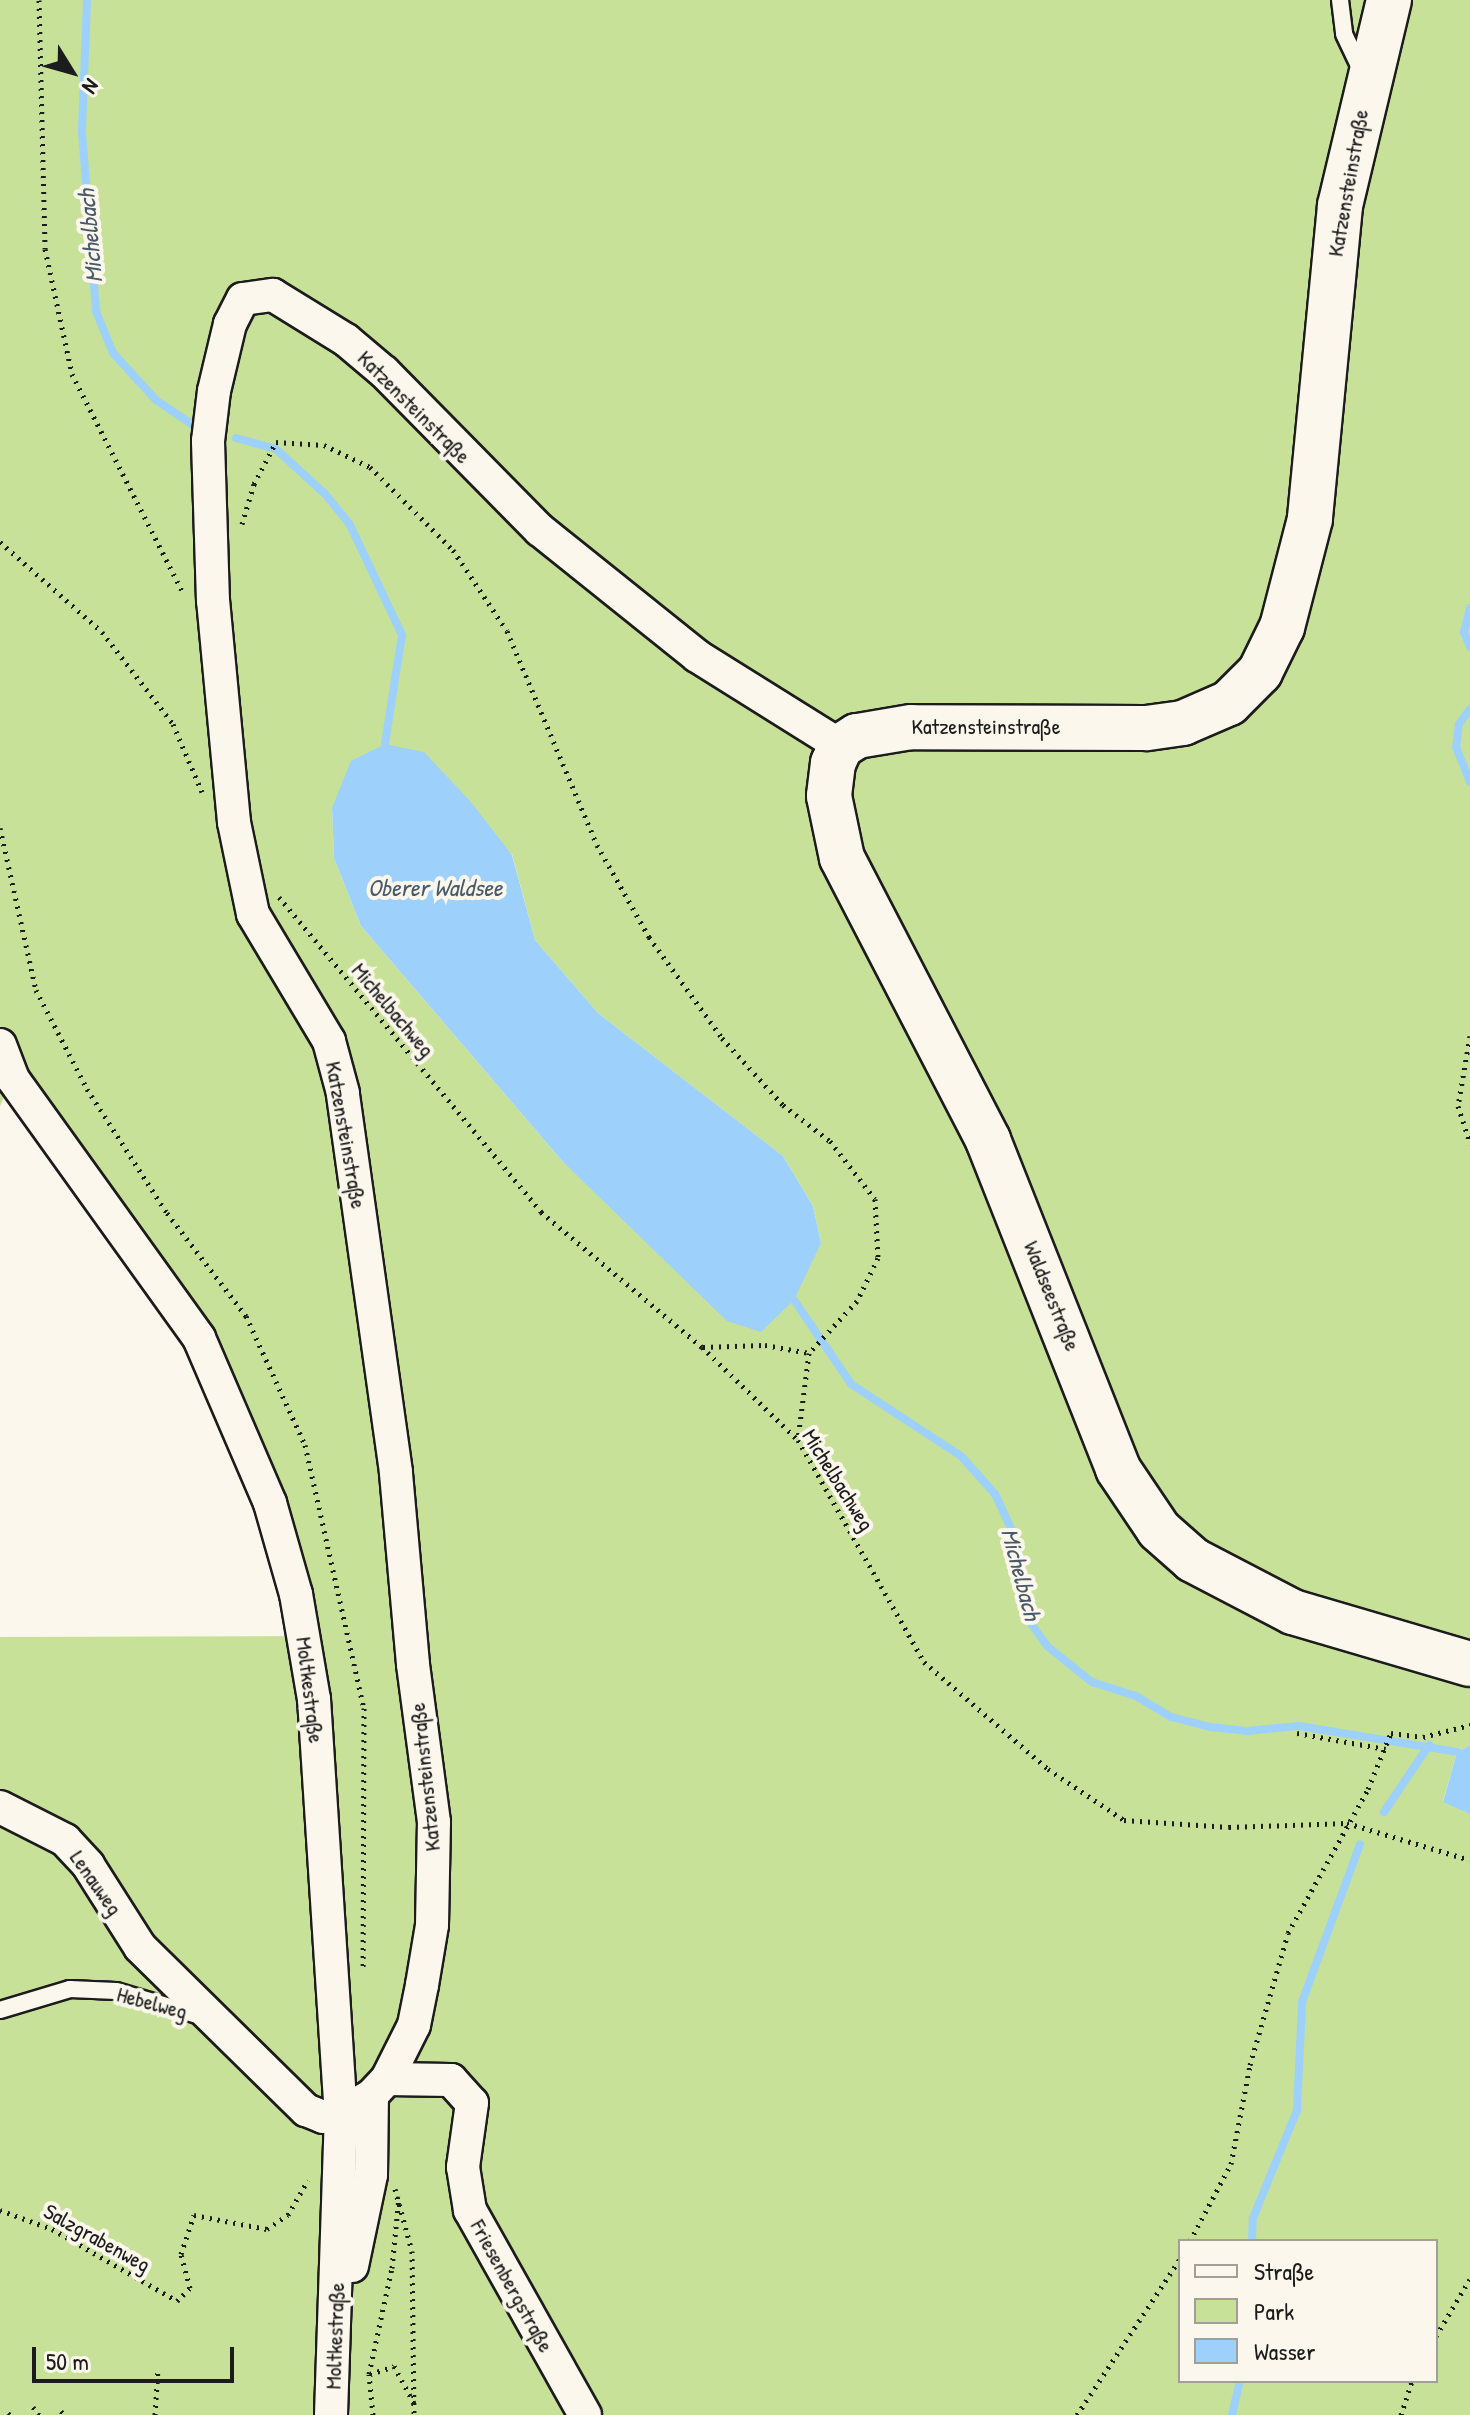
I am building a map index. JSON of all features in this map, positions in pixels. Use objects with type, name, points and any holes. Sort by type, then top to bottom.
[{"type":"street","name":"Katzensteinstraße","points":[[337,2346],[371,2175],[380,2087],[414,2025],[422,1985],[432,1925],[434,1822],[413,1664],[396,1472],[343,1093],[329,1041],[253,914],[236,837],[213,601],[208,488],[214,391],[236,309],[243,299],[261,293],[335,333],[384,372],[540,530],[697,656],[841,746],[857,736],[911,727],[1146,728],[1183,723],[1229,703],[1260,672],[1286,614],[1310,519],[1340,206],[1366,82],[1389,0]]},
{"type":"street","name":"Waldseestraße","points":[[841,746],[833,763],[829,796],[842,858],[988,1140],[1118,1469],[1159,1530],[1193,1560],[1293,1612],[1470,1664]]},
{"type":"street","name":"Moltkestraße","points":[[0,1045],[13,1079],[199,1338],[270,1503],[296,1594],[314,1699],[341,2113],[337,2346],[331,2415]]},
{"type":"street","name":"Lenauweg","points":[[0,1807],[65,1840],[88,1865],[140,1947]]},
{"type":"street","name":"Hebelweg","points":[[140,1947],[306,2110],[323,2117],[341,2113]]},
{"type":"street","name":"Friesenbergstraße","points":[[380,2087],[451,2080],[472,2103],[463,2167],[470,2210],[585,2415]]},
{"type":"street","points":[[341,2113],[380,2087]]},
{"type":"lane","points":[[1340,0],[1344,34],[1366,82]]},
{"type":"lane","name":"Hebelweg","points":[[0,2010],[70,1989],[116,1991],[210,2019]]},
{"type":"path","points":[[39,0],[45,249],[72,374],[188,604],[213,601]]},
{"type":"path","points":[[241,534],[267,455],[276,442],[324,445],[370,467],[453,550],[507,631],[597,845],[649,937],[722,1038],[783,1105],[830,1141],[875,1199],[878,1258],[857,1301],[809,1353],[798,1440]]},
{"type":"path","points":[[0,542],[102,632],[173,724],[205,795]]},
{"type":"path","name":"Michelbachweg","points":[[279,897],[541,1212],[702,1347],[798,1440],[924,1662],[1048,1769],[1124,1820],[1229,1827],[1347,1823],[1470,1860]]},
{"type":"path","points":[[1470,1036],[1458,1106],[1470,1144]]},
{"type":"path","points":[[702,1347],[765,1345],[809,1353]]},
{"type":"path","points":[[1191,2239],[1231,2164],[1250,2065],[1288,1933],[1391,1735],[1423,1737],[1470,1725]]},
{"type":"path","points":[[1297,1733],[1387,1747]]},
{"type":"path","points":[[371,2175],[400,2191],[412,2251],[414,2415]]},
{"type":"path","name":"Salzgrabenweg","points":[[0,2210],[52,2229],[177,2301],[190,2288],[181,2254],[194,2215],[267,2229],[288,2215],[311,2176]]},
{"type":"path","points":[[373,2415],[369,2374],[392,2268],[400,2191]]},
{"type":"path","points":[[1077,2415],[1178,2262]]},
{"type":"path","points":[[1438,2333],[1470,2279]]},
{"type":"path","points":[[369,2374],[394,2366],[415,2406]]},
{"type":"path","points":[[155,2415],[158,2368]]},
{"type":"path","points":[[1401,2415],[1411,2383]]},
{"type":"path","points":[[33,2407],[39,2415]]},
{"type":"green space","points":[[0,0],[1470,0],[1470,1745],[1457,1752],[1443,1801],[1470,1814],[1470,2415],[0,2415],[0,1637],[302,1636],[232,1406],[12,1080],[0,1106]],"holes":[[[332,808],[512,854],[535,940],[598,1013],[783,1156],[813,1206],[821,1243],[646,1239],[563,1162],[361,926],[334,858]],[[341,2113],[371,2175],[337,2340]]]},
{"type":"water","name":"Oberer Waldsee","points":[[385,744],[424,752],[471,802],[512,855],[535,940],[598,1013],[783,1156],[813,1206],[821,1243],[794,1300],[761,1332],[727,1321],[563,1162],[361,926],[334,858],[332,808],[351,761]]},
{"type":"water","points":[[1470,1745],[1470,1814],[1443,1802],[1457,1752]]},
{"type":"waterway","name":"Michelbach","points":[[87,0],[82,132],[96,311],[113,353],[156,400],[199,429]]},
{"type":"waterway","name":"Michelbach","points":[[236,438],[276,449],[326,495],[350,525],[402,635],[385,744]]},
{"type":"waterway","points":[[1470,608],[1464,632],[1470,647]]},
{"type":"waterway","points":[[1470,709],[1459,724],[1456,747],[1470,782]]},
{"type":"waterway","name":"Michelbach","points":[[794,1300],[851,1384],[961,1456],[995,1494],[1016,1539],[1032,1625],[1047,1646],[1092,1682],[1136,1696],[1171,1717],[1210,1727],[1247,1731],[1299,1726],[1457,1752]]},
{"type":"waterway","points":[[1384,1812],[1429,1745]]},
{"type":"waterway","points":[[1252,2239],[1253,2218],[1297,2110],[1302,2002],[1360,1844]]},
{"type":"waterway","points":[[1232,2415],[1240,2383]]}]
